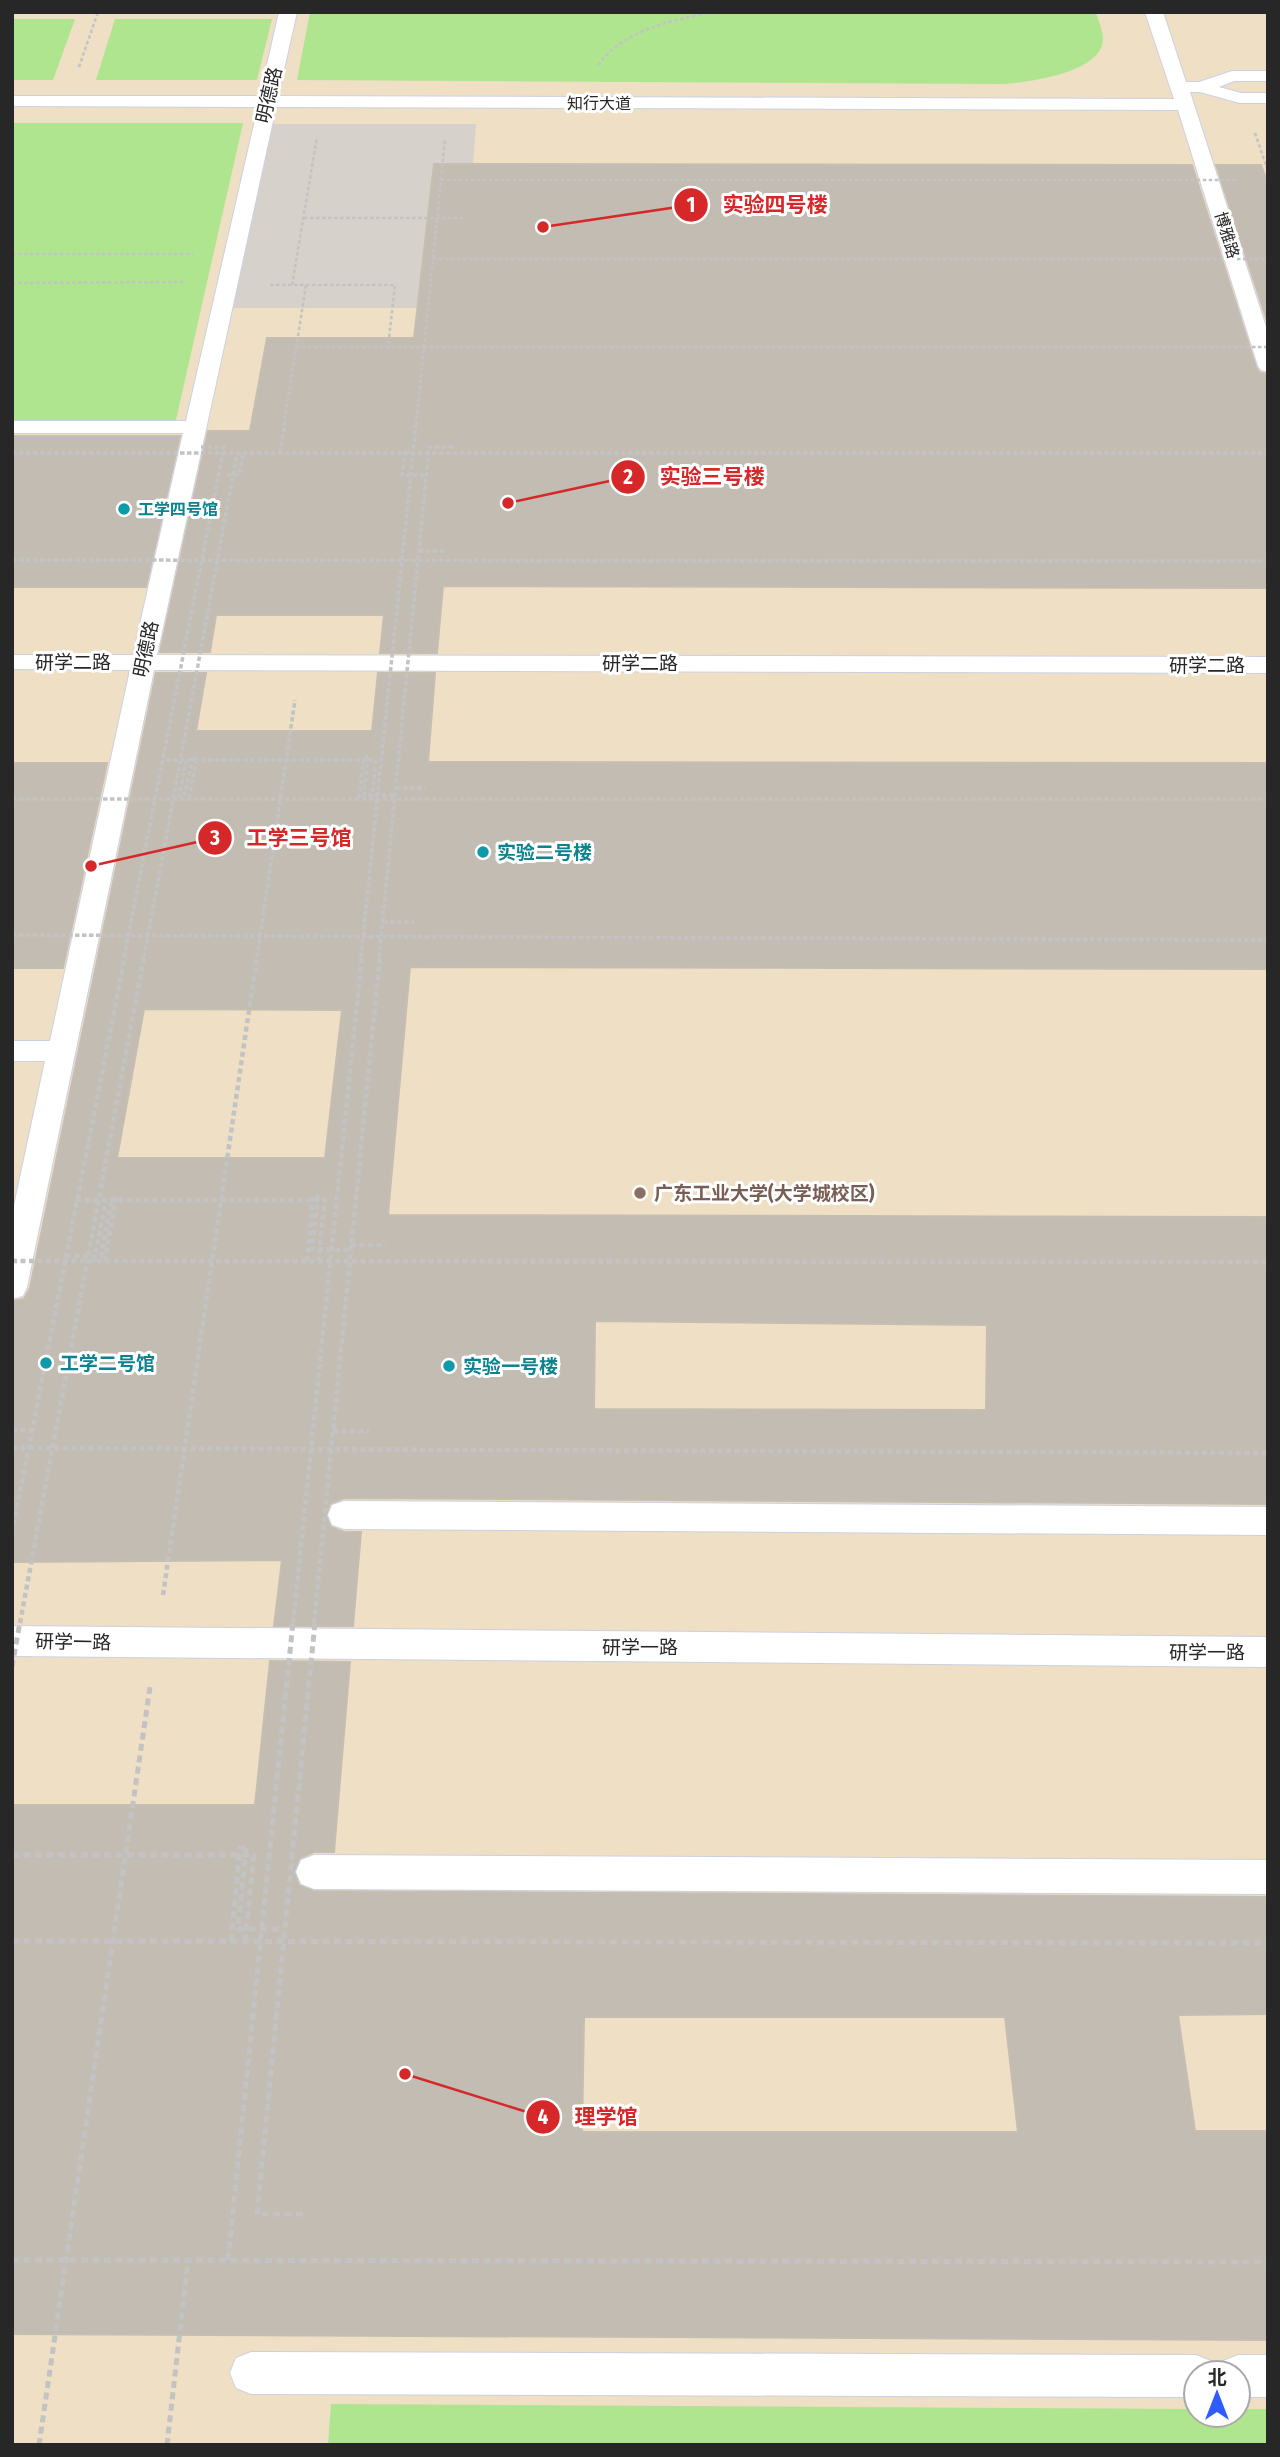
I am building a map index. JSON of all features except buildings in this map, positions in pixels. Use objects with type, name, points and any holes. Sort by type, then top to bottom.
[{"type":"lane","name":"明德路","points":[[12,1287],[143,662],[198,437],[227,284],[288,12]]},
{"type":"lane","name":"博雅路","points":[[1154,12],[1268,366]]},
{"type":"lane","points":[[1200,87],[1232,76],[1268,76]]},
{"type":"lane","name":"知行大道","points":[[12,101],[1182,96],[1200,87]]},
{"type":"lane","points":[[1200,87],[1240,98],[1268,98]]},
{"type":"lane","points":[[12,427],[198,437]]},
{"type":"lane","name":"研学二路","points":[[12,662],[1268,665]]},
{"type":"lane","points":[[12,1051],[62,1051]]},
{"type":"lane","points":[[344,1515],[1268,1521]]},
{"type":"lane","name":"研学一路","points":[[12,1641],[1268,1652]]},
{"type":"lane","points":[[314,1872],[1268,1877]]},
{"type":"lane","points":[[251,2373],[1182,2376]]},
{"type":"path","points":[[75,78],[98,12]]},
{"type":"path","points":[[597,66],[601,58],[628,37],[666,23],[711,12]]},
{"type":"path","points":[[1252,126],[1268,171]]},
{"type":"path","points":[[292,285],[318,132]]},
{"type":"path","points":[[228,2260],[331,1261],[375,798],[443,160]]},
{"type":"path","points":[[440,180],[1239,180]]},
{"type":"path","points":[[304,218],[467,218]]},
{"type":"path","points":[[12,254],[234,254]]},
{"type":"path","points":[[433,259],[1266,259]]},
{"type":"path","points":[[12,283],[395,285],[388,347]]},
{"type":"path","points":[[280,453],[306,285]]},
{"type":"path","points":[[296,347],[1268,347]]},
{"type":"path","points":[[12,1533],[225,447],[198,437]]},
{"type":"path","points":[[303,2214],[257,2214],[429,447],[455,447]]},
{"type":"path","points":[[411,454],[405,451],[402,475],[426,475]]},
{"type":"path","points":[[237,454],[243,452],[239,475]]},
{"type":"path","points":[[12,453],[1268,453]]},
{"type":"path","points":[[12,1667],[91,1261],[237,454]]},
{"type":"path","points":[[419,551],[446,551]]},
{"type":"path","points":[[12,560],[1268,561]]},
{"type":"path","points":[[39,2445],[300,662]]},
{"type":"path","points":[[359,798],[364,757],[368,757],[364,795],[425,788]]},
{"type":"path","points":[[156,796],[186,796],[193,758],[197,758],[189,798]]},
{"type":"path","points":[[176,798],[186,760],[376,760],[375,798]]},
{"type":"path","points":[[12,799],[1268,799]]},
{"type":"path","points":[[383,922],[414,922]]},
{"type":"path","points":[[12,935],[1268,940]]},
{"type":"path","points":[[307,1261],[313,1196],[318,1196],[312,1249],[386,1245]]},
{"type":"path","points":[[66,1256],[101,1256],[111,1197],[116,1197],[105,1261]]},
{"type":"path","points":[[91,1261],[106,1200],[325,1200],[318,1261]]},
{"type":"path","points":[[12,1261],[1268,1262]]},
{"type":"path","points":[[12,1430],[32,1430]]},
{"type":"path","points":[[333,1431],[369,1431]]},
{"type":"path","points":[[12,1448],[1268,1453]]},
{"type":"path","points":[[230,1941],[240,1848],[246,1848],[237,1928],[284,1928]]},
{"type":"path","points":[[12,1855],[254,1855],[245,1941]]},
{"type":"path","points":[[12,1941],[1268,1943]]},
{"type":"path","points":[[12,2260],[1268,2262]]},
{"type":"path","points":[[167,2445],[188,2260]]},
{"type":"shaded area","name":"广东工业大学(大学城校区)","points":[[12,12],[1268,12],[1268,2445],[12,2445]]},
{"type":"shaded area","points":[[271,124],[476,124],[473,164],[434,164],[418,308],[233,308]]},
{"type":"green space","points":[[310,12],[1096,12],[1103,39],[1099,51],[1078,68],[1046,78],[1004,84],[297,80]]},
{"type":"green space","points":[[12,19],[75,19],[53,80],[12,80]]},
{"type":"green space","points":[[115,19],[272,19],[257,80],[96,80]]},
{"type":"green space","points":[[12,123],[243,123],[175,424],[12,424]]},
{"type":"green space","points":[[331,2404],[1182,2409],[1182,2429],[1252,2429],[1252,2409],[1268,2409],[1268,2445],[328,2445]]},
{"type":"place","name":"实验四号楼","points":[[543,227]]},
{"type":"place","name":"实验三号楼","points":[[508,503]]},
{"type":"place","name":"工学四号馆","points":[[124,509]]},
{"type":"place","name":"实验二号楼","points":[[483,852]]},
{"type":"place","name":"工学三号馆","points":[[91,866]]},
{"type":"place","name":"广东工业大学(大学城校区)","points":[[640,1193]]},
{"type":"place","name":"工学二号馆","points":[[46,1363]]},
{"type":"place","name":"实验一号楼","points":[[449,1366]]},
{"type":"place","name":"理学馆","points":[[405,2074]]}]
